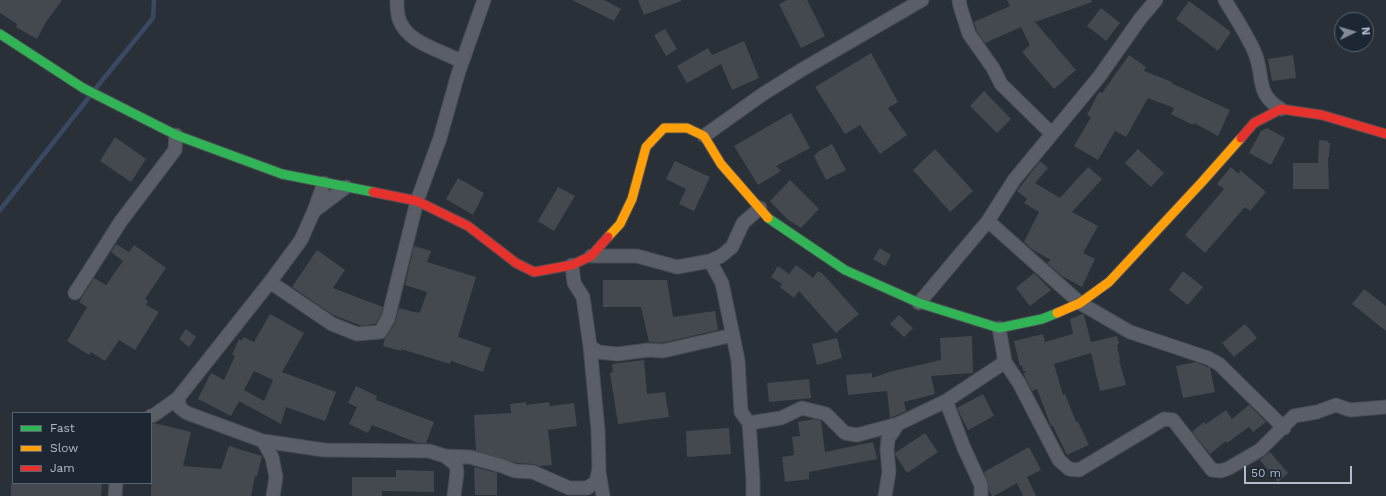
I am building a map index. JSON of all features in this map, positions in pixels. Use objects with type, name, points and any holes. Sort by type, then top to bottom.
[{"type":"street","points":[[396,0],[399,19],[409,35],[422,43],[462,62]]},
{"type":"street","points":[[270,282],[332,324],[357,334],[380,332],[388,319],[417,201],[440,138],[462,62],[484,0]]},
{"type":"street","points":[[704,136],[770,90],[922,0]]},
{"type":"street","points":[[959,0],[969,34],[994,68],[1001,84],[1052,134]]},
{"type":"street","points":[[919,303],[988,222],[1014,180],[1099,77],[1156,0]]},
{"type":"street","points":[[1225,0],[1254,52],[1263,92],[1272,104],[1281,109],[1322,115],[1386,134]]},
{"type":"street","points":[[0,34],[83,88],[176,135],[282,174],[417,201],[468,226],[516,263],[534,272],[572,265],[591,256],[620,224],[632,199],[646,147],[664,128],[687,128],[704,136],[721,164],[769,219],[845,270],[919,303],[999,328],[1042,319],[1080,303],[1109,282],[1254,124],[1281,109]]},
{"type":"street","points":[[75,293],[120,221],[174,150],[176,135]]},
{"type":"street","points":[[152,416],[178,398],[270,282],[301,240],[314,211],[319,182]]},
{"type":"street","points":[[314,211],[346,187]]},
{"type":"street","points":[[591,256],[637,256],[677,267],[710,261],[721,256],[732,247],[743,223],[760,208]]},
{"type":"street","points":[[988,222],[1080,303],[1130,332],[1208,358],[1219,364],[1284,428]]},
{"type":"street","points":[[710,261],[722,283],[738,360],[741,412],[749,423],[753,479],[752,496]]},
{"type":"street","points":[[178,398],[180,408],[187,413],[263,441],[324,450],[429,451],[446,456],[470,458],[502,466],[515,472],[533,472],[569,488],[587,488],[596,482],[598,471],[598,430],[584,297],[574,283],[572,265]]},
{"type":"street","points":[[999,328],[1005,362],[1019,383],[1059,460],[1069,469],[1078,470],[1164,419],[1174,420],[1212,470],[1221,471],[1260,450],[1284,428],[1294,416],[1317,412],[1336,405],[1350,410],[1386,407]]},
{"type":"street","points":[[590,346],[598,352],[618,354],[648,350],[663,351],[733,335]]},
{"type":"street","points":[[749,423],[781,418],[802,408],[826,414],[845,433],[857,435],[898,424],[946,401],[1005,362]]},
{"type":"street","points":[[946,401],[964,448],[981,485],[981,496]]},
{"type":"street","points":[[885,496],[889,472],[887,450],[888,439],[898,424]]},
{"type":"street","points":[[263,441],[272,457],[276,477],[273,496]]},
{"type":"street","points":[[446,456],[456,465],[457,472],[454,496]]},
{"type":"street","points":[[598,471],[604,496]]},
{"type":"street","points":[[115,496],[116,484]]},
{"type":"building","points":[[0,0],[62,0],[46,22],[37,39],[16,27],[17,24],[0,13]]},
{"type":"building","points":[[572,0],[604,0],[621,9],[614,21]]},
{"type":"building","points":[[638,0],[681,0],[681,1],[644,15]]},
{"type":"building","points":[[787,0],[807,0],[825,36],[801,48],[779,4]]},
{"type":"building","points":[[1007,0],[1091,0],[1092,2],[1035,22],[1076,70],[1054,89],[1022,52],[1030,45],[1021,27],[985,43],[977,32],[974,22],[1010,6]]},
{"type":"building","points":[[1189,1],[1231,32],[1218,51],[1176,19]]},
{"type":"building","points":[[1101,8],[1120,23],[1106,41],[1087,26]]},
{"type":"building","points":[[665,29],[677,49],[666,56],[654,35]]},
{"type":"building","points":[[744,41],[759,78],[732,90],[721,64],[687,83],[677,66],[708,48],[712,55]]},
{"type":"building","points":[[871,53],[898,102],[888,108],[907,135],[880,154],[860,125],[845,134],[815,87]]},
{"type":"building","points":[[1129,55],[1146,67],[1144,71],[1172,82],[1171,83],[1230,110],[1218,136],[1194,123],[1193,125],[1171,114],[1174,108],[1148,98],[1126,137],[1115,131],[1098,160],[1074,146],[1091,117],[1087,115],[1099,92],[1102,93]]},
{"type":"building","points":[[1293,55],[1296,78],[1272,81],[1268,59]]},
{"type":"building","points":[[984,91],[1011,119],[997,133],[970,106]]},
{"type":"building","points":[[791,113],[810,148],[776,166],[781,171],[758,185],[734,146]]},
{"type":"building","points":[[1267,128],[1285,138],[1271,165],[1249,153],[1261,131]]},
{"type":"building","points":[[115,137],[146,159],[131,182],[100,161]]},
{"type":"building","points":[[1319,140],[1328,141],[1328,143],[1330,143],[1328,157],[1329,189],[1293,189],[1293,163],[1318,163]]},
{"type":"building","points":[[832,144],[846,170],[826,180],[814,156],[819,151]]},
{"type":"building","points":[[935,149],[973,191],[950,212],[913,170]]},
{"type":"building","points":[[1138,149],[1164,173],[1151,187],[1125,163]]},
{"type":"building","points":[[675,161],[710,177],[694,211],[679,204],[686,189],[666,179]]},
{"type":"building","points":[[1040,161],[1048,168],[1035,183],[1060,198],[1088,167],[1102,179],[1072,212],[1098,226],[1083,253],[1095,259],[1082,287],[1062,276],[1047,263],[1051,260],[1033,250],[1024,242],[1039,212],[1024,203],[1027,199],[1017,191]]},
{"type":"building","points":[[1231,167],[1239,174],[1240,170],[1266,192],[1250,211],[1245,207],[1205,253],[1185,235],[1224,189],[1217,184]]},
{"type":"building","points":[[458,178],[484,193],[473,215],[446,199]]},
{"type":"building","points":[[790,180],[819,209],[801,228],[787,219],[770,201]]},
{"type":"building","points":[[558,187],[575,196],[554,231],[538,221]]},
{"type":"building","points":[[116,244],[129,252],[134,245],[166,268],[145,299],[148,301],[146,305],[159,312],[135,350],[119,340],[105,361],[91,352],[89,355],[67,341],[87,307],[79,302],[94,278],[106,285],[123,261],[111,252]]},
{"type":"building","points":[[414,246],[431,251],[427,262],[476,277],[458,337],[491,348],[483,372],[451,361],[450,364],[401,349],[401,351],[383,346],[385,338],[395,323],[399,308],[418,313],[420,312],[427,292],[405,285]]},
{"type":"building","points":[[880,248],[891,255],[885,266],[873,259]]},
{"type":"building","points":[[317,250],[345,270],[333,288],[383,307],[381,316],[375,324],[362,326],[333,315],[292,287]]},
{"type":"building","points":[[796,265],[813,278],[818,271],[823,274],[859,314],[836,333],[799,291],[794,298],[780,287],[782,284],[771,277],[778,266],[789,274]]},
{"type":"building","points":[[1183,271],[1203,287],[1188,305],[1169,290]]},
{"type":"building","points":[[1034,273],[1051,290],[1030,306],[1016,288]]},
{"type":"building","points":[[603,280],[667,280],[673,317],[715,311],[718,330],[662,343],[649,342],[641,307],[603,307]]},
{"type":"building","points":[[1364,289],[1386,306],[1386,331],[1352,304]]},
{"type":"building","points":[[270,314],[304,333],[282,372],[336,392],[325,421],[286,407],[281,424],[239,401],[231,416],[198,399],[211,373],[224,380],[235,356],[232,355],[239,339],[242,341],[243,337],[254,342]],"holes":[[[254,371],[273,380],[264,401],[244,390]]]},
{"type":"building","points":[[1083,314],[1091,342],[1117,336],[1119,344],[1117,345],[1119,360],[1126,385],[1100,391],[1091,353],[1054,364],[1063,395],[1065,394],[1076,422],[1078,422],[1089,445],[1067,455],[1053,426],[1051,426],[1037,389],[1032,391],[1025,377],[1024,373],[1027,371],[1023,371],[1022,365],[1020,366],[1014,341],[1043,334],[1045,342],[1073,334],[1070,319]]},
{"type":"building","points":[[899,315],[913,328],[904,337],[890,324]]},
{"type":"building","points":[[1245,324],[1257,338],[1234,357],[1222,343]]},
{"type":"building","points":[[186,329],[196,337],[189,347],[179,339]]},
{"type":"building","points":[[972,336],[973,373],[931,376],[935,394],[904,402],[906,411],[890,418],[887,391],[848,395],[846,375],[872,373],[872,378],[889,372],[941,360],[940,338]]},
{"type":"building","points":[[837,338],[842,358],[817,365],[812,344]]},
{"type":"building","points":[[644,360],[647,394],[665,392],[669,417],[618,424],[610,373],[613,372],[612,364]]},
{"type":"building","points":[[1196,362],[1210,368],[1215,392],[1183,398],[1176,366]]},
{"type":"building","points":[[809,379],[811,398],[769,402],[767,383]]},
{"type":"building","points":[[356,386],[377,396],[376,400],[434,422],[426,443],[418,443],[372,425],[368,433],[349,424],[357,407],[348,403]]},
{"type":"building","points":[[983,394],[994,416],[968,430],[957,408]]},
{"type":"building","points":[[526,402],[526,405],[549,402],[550,406],[574,403],[577,426],[548,430],[552,465],[539,466],[517,463],[476,451],[474,415],[511,413],[510,404]]},
{"type":"building","points":[[1249,405],[1266,422],[1253,432],[1249,427],[1227,443],[1226,441],[1210,454],[1192,432],[1204,422],[1206,424],[1226,410],[1232,419]]},
{"type":"building","points":[[815,419],[821,421],[825,452],[873,442],[877,459],[809,472],[809,479],[785,482],[782,457],[794,455],[792,437],[800,436],[798,422]]},
{"type":"building","points":[[152,424],[191,432],[183,466],[221,469],[229,446],[262,456],[257,476],[255,476],[251,496],[151,496]]},
{"type":"building","points":[[729,428],[731,454],[687,457],[686,431]]},
{"type":"building","points":[[925,433],[938,452],[907,473],[895,453]]},
{"type":"building","points":[[1029,447],[1041,470],[1027,477],[1036,496],[1023,496],[1017,483],[992,496],[989,491],[988,482],[984,472]]},
{"type":"building","points":[[1270,452],[1288,473],[1278,482],[1260,460]]},
{"type":"building","points":[[474,467],[497,473],[497,495],[475,495]]},
{"type":"building","points":[[396,470],[434,471],[434,492],[382,491],[382,496],[352,496],[352,477],[396,477]]},
{"type":"building","points":[[11,484],[102,484],[101,496],[11,496]]},
{"type":"waterway","points":[[96,88],[153,18],[154,0]]},
{"type":"waterway","points":[[0,210],[90,96]]},
{"type":"traffic: fast","points":[[0,34],[83,88],[176,135],[282,174],[373,192]]},
{"type":"traffic: fast","points":[[768,218],[845,270],[919,303],[999,328],[1042,319],[1057,313]]},
{"type":"traffic: slow","points":[[608,237],[620,224],[632,199],[646,147],[664,128],[687,128],[704,136],[721,164],[768,218]]},
{"type":"traffic: slow","points":[[1057,313],[1080,303],[1109,282],[1241,138]]},
{"type":"traffic: jam","points":[[1241,138],[1254,123],[1281,109],[1322,115],[1386,134]]},
{"type":"traffic: jam","points":[[373,192],[417,201],[468,226],[516,263],[534,272],[572,265],[591,256],[608,237]]}]
